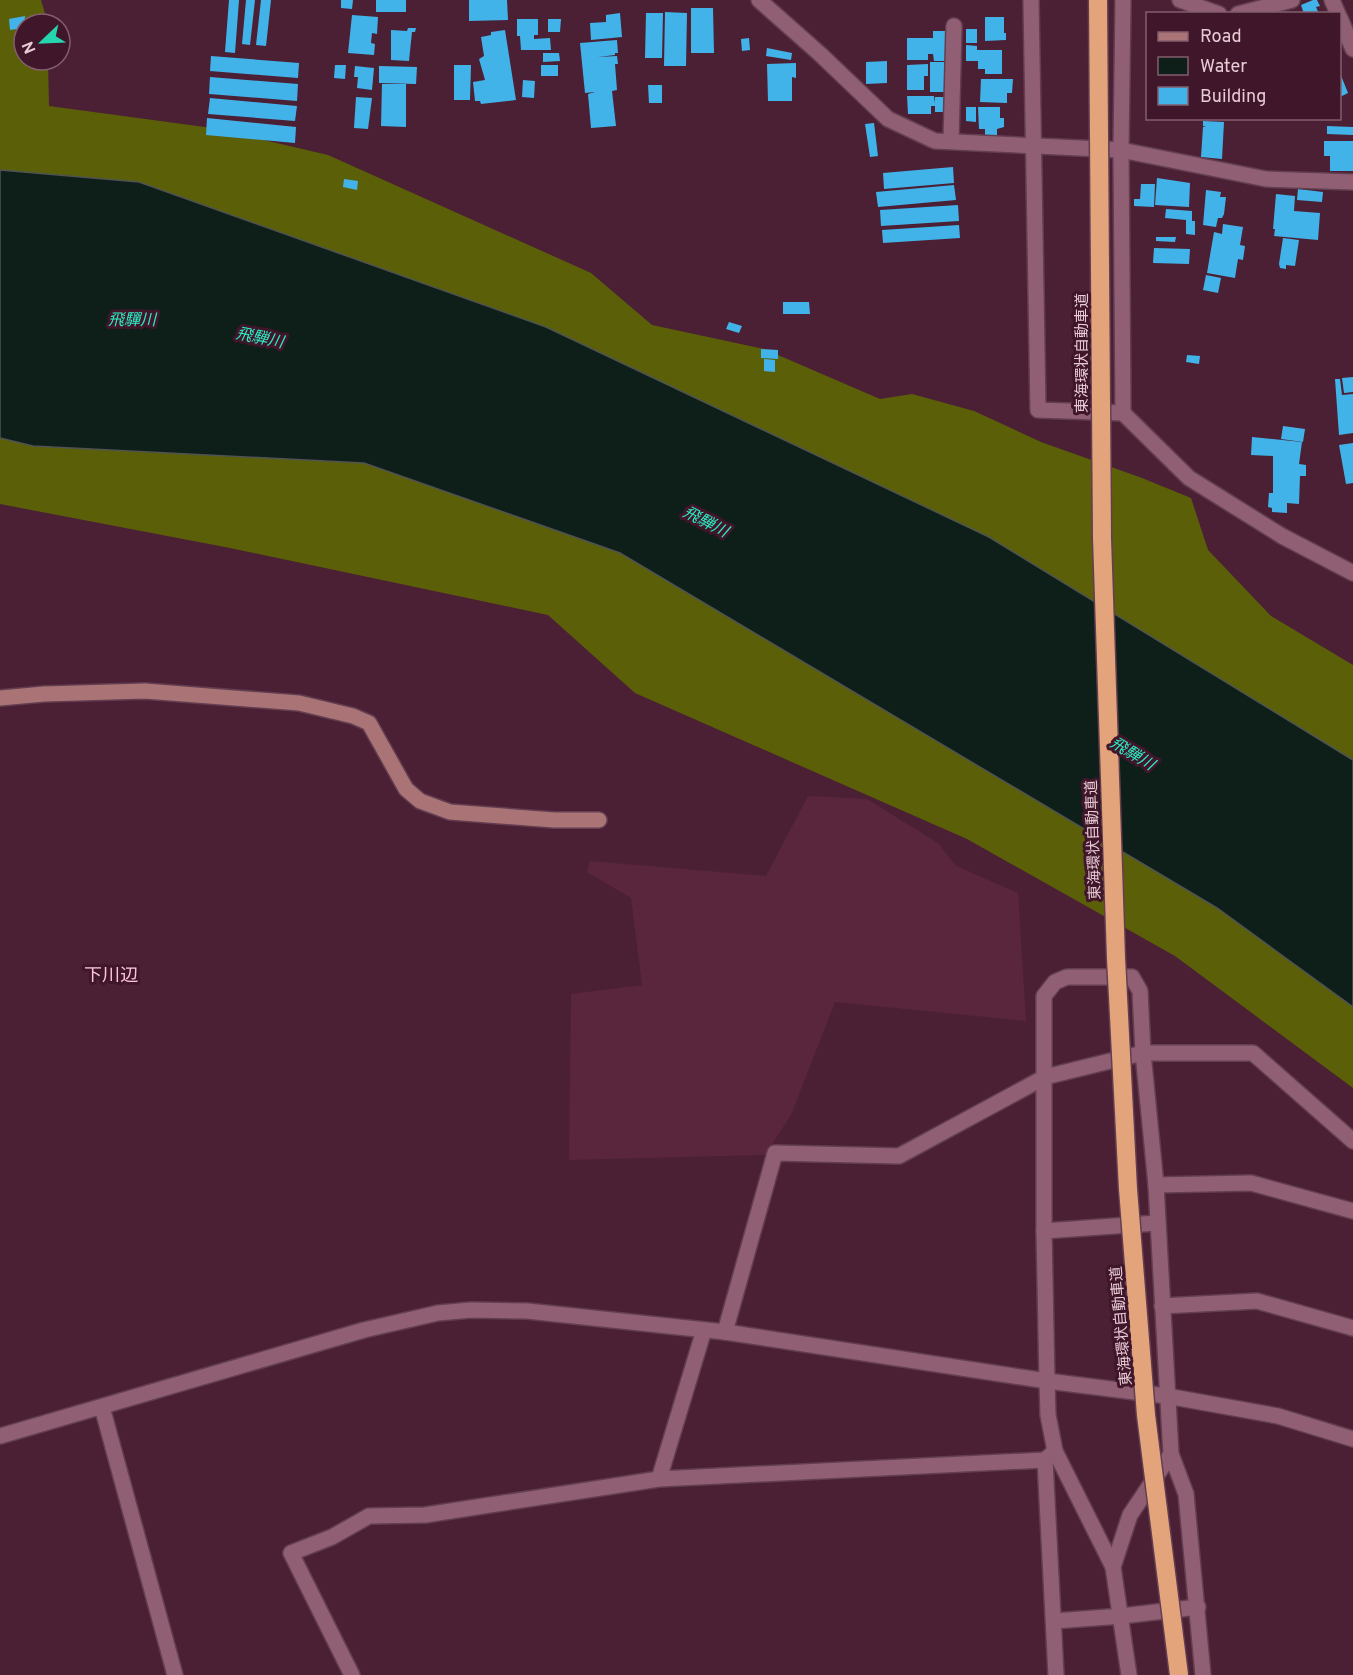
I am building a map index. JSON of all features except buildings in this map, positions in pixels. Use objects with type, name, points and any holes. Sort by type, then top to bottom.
[{"type":"highway","name":"東海環状自動車道","points":[[1098,0],[1101,521],[1114,927],[1128,1189],[1145,1403],[1179,1675]]},
{"type":"street","points":[[759,0],[888,119],[935,141],[1121,150],[1266,179],[1353,182]]},
{"type":"street","points":[[1030,0],[1038,410],[1123,413],[1189,478],[1282,536],[1353,573]]},
{"type":"street","points":[[1123,0],[1121,150],[1123,413]]},
{"type":"street","points":[[1180,0],[1213,12]]},
{"type":"street","points":[[1246,12],[1292,0]]},
{"type":"street","points":[[1341,20],[1353,49]]},
{"type":"street","points":[[951,141],[954,26]]},
{"type":"street","points":[[0,698],[44,694],[145,691],[300,703],[353,716],[369,723],[406,789],[420,801],[450,812],[554,820],[599,820]]},
{"type":"street","points":[[1056,1675],[1044,1231],[1046,1077],[1044,996],[1055,982],[1067,977],[1132,977],[1140,991],[1143,1053],[1156,1185],[1171,1454],[1186,1494],[1203,1675]]},
{"type":"street","points":[[725,1332],[775,1154],[899,1156],[1046,1077],[1143,1053],[1253,1053],[1353,1141]]},
{"type":"street","points":[[1156,1185],[1251,1183],[1353,1211]]},
{"type":"street","points":[[1044,1231],[1157,1223]]},
{"type":"street","points":[[1162,1306],[1257,1301],[1353,1328]]},
{"type":"street","points":[[0,1436],[364,1330],[438,1313],[471,1310],[527,1311],[725,1332],[1047,1381],[1167,1396],[1278,1416],[1353,1439]]},
{"type":"street","points":[[659,1479],[704,1330]]},
{"type":"street","points":[[102,1407],[175,1675]]},
{"type":"street","points":[[1113,1567],[1130,1515],[1171,1454]]},
{"type":"street","points":[[352,1675],[291,1554],[332,1538],[369,1516],[424,1515],[659,1479],[1050,1456]]},
{"type":"street","points":[[1050,1456],[1113,1567],[1129,1675]]},
{"type":"street","points":[[1054,1621],[1198,1607]]},
{"type":"shaded area","points":[[0,0],[41,0],[44,12],[12,12],[12,72],[48,72],[49,106],[212,128],[328,155],[591,273],[652,325],[764,349],[880,399],[912,394],[974,411],[1041,442],[1191,498],[1208,550],[1271,616],[1353,665],[1353,760],[989,537],[546,327],[139,182],[0,170]]},
{"type":"shaded area","points":[[0,438],[33,446],[364,463],[620,553],[1217,908],[1353,1007],[1353,1088],[1175,956],[967,839],[635,693],[548,615],[230,548],[0,504]]},
{"type":"shaded area","points":[[808,796],[867,799],[938,843],[956,866],[1018,893],[1026,1021],[835,1002],[791,1115],[765,1155],[569,1160],[571,994],[642,985],[631,898],[587,872],[590,861],[766,876]]},
{"type":"water","name":"飛驒川","points":[[0,170],[139,182],[546,327],[989,537],[1353,760],[1353,1007],[1217,908],[620,553],[364,463],[33,446],[0,438]]},
{"type":"district","name":"下川辺","points":[[111,975]]},
{"type":"water label","name":"飛騨川","points":[[260,337]]},
{"type":"water label","name":"飛騨川","points":[[706,521]]},
{"type":"water label","name":"飛騨川","points":[[1133,753]]}]
